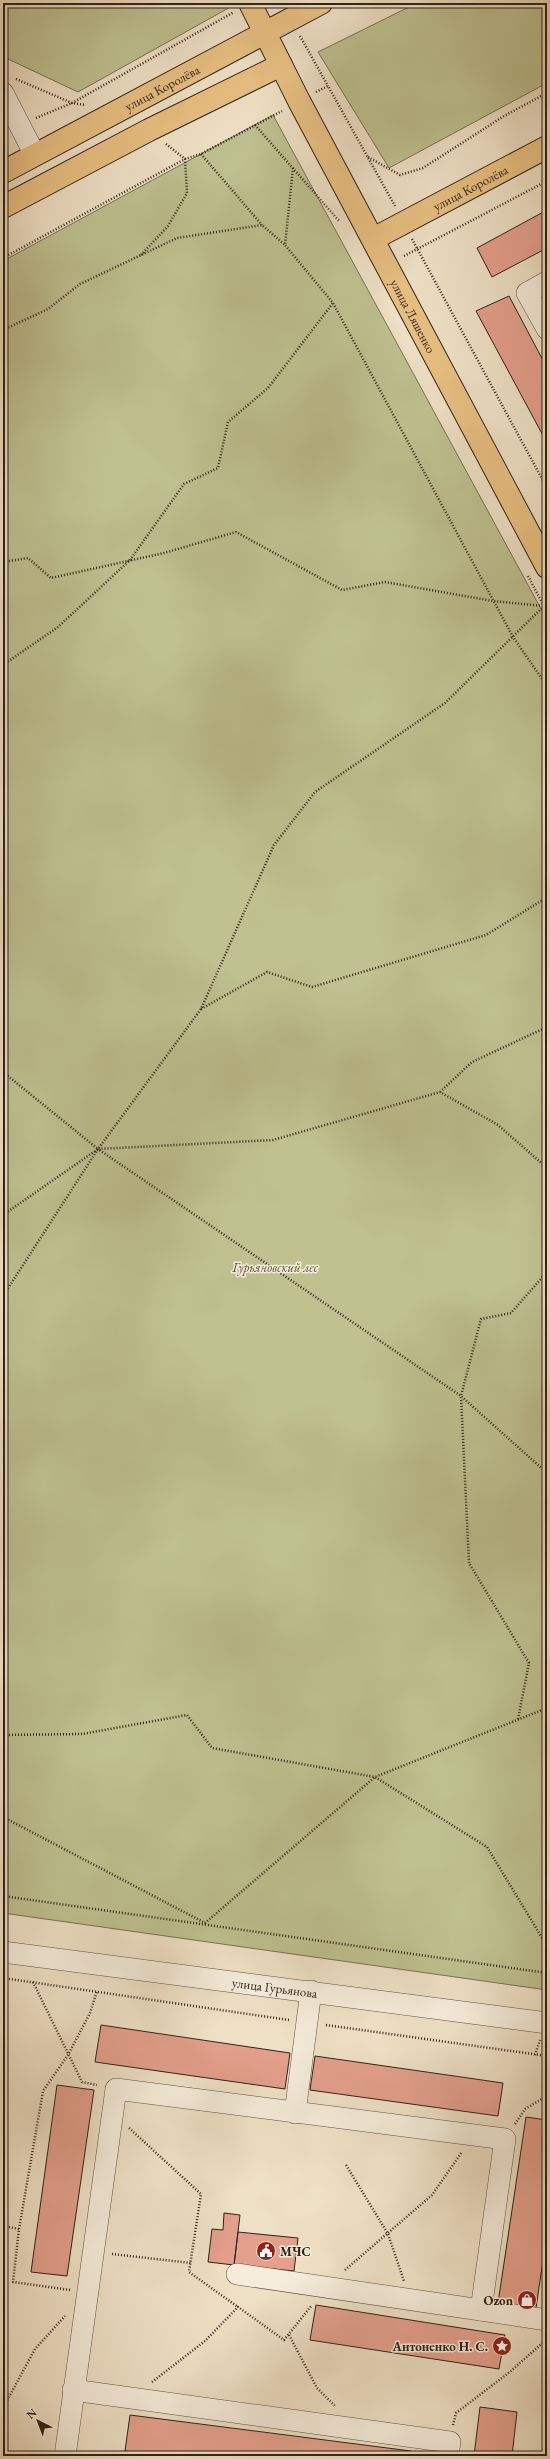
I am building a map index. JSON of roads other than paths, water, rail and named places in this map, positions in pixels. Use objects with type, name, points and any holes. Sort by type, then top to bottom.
[{"type":"main road","name":"улица Королёва","points":[[3,172],[120,112],[321,3]]},
{"type":"main road","name":"улица Ляшенко","points":[[243,7],[264,33],[547,567]]},
{"type":"main road","points":[[3,208],[149,130],[281,65]]},
{"type":"main road","name":"улица Королёва","points":[[373,239],[547,147]]},
{"type":"main road","points":[[35,155],[49,183]]},
{"type":"street","points":[[3,93],[35,155]]},
{"type":"street","points":[[547,282],[527,293],[547,330]]},
{"type":"street","name":"улица Гурьянова","points":[[3,1952],[547,2023]]},
{"type":"street","points":[[295,2113],[311,1991]]},
{"type":"street","points":[[65,2456],[86,2293],[116,2089],[505,2139],[481,2310]]},
{"type":"street","points":[[237,2274],[547,2320]]},
{"type":"street","points":[[73,2390],[343,2428],[449,2449]]},
{"type":"place","name":"МЧС","points":[[266,2251]]},
{"type":"place","name":"Ozon","points":[[527,2300]]},
{"type":"place","name":"Антоненко Н. С.","points":[[502,2346]]},
{"type":"park label","name":"Гурьяновский лес","points":[[275,1267]]}]
